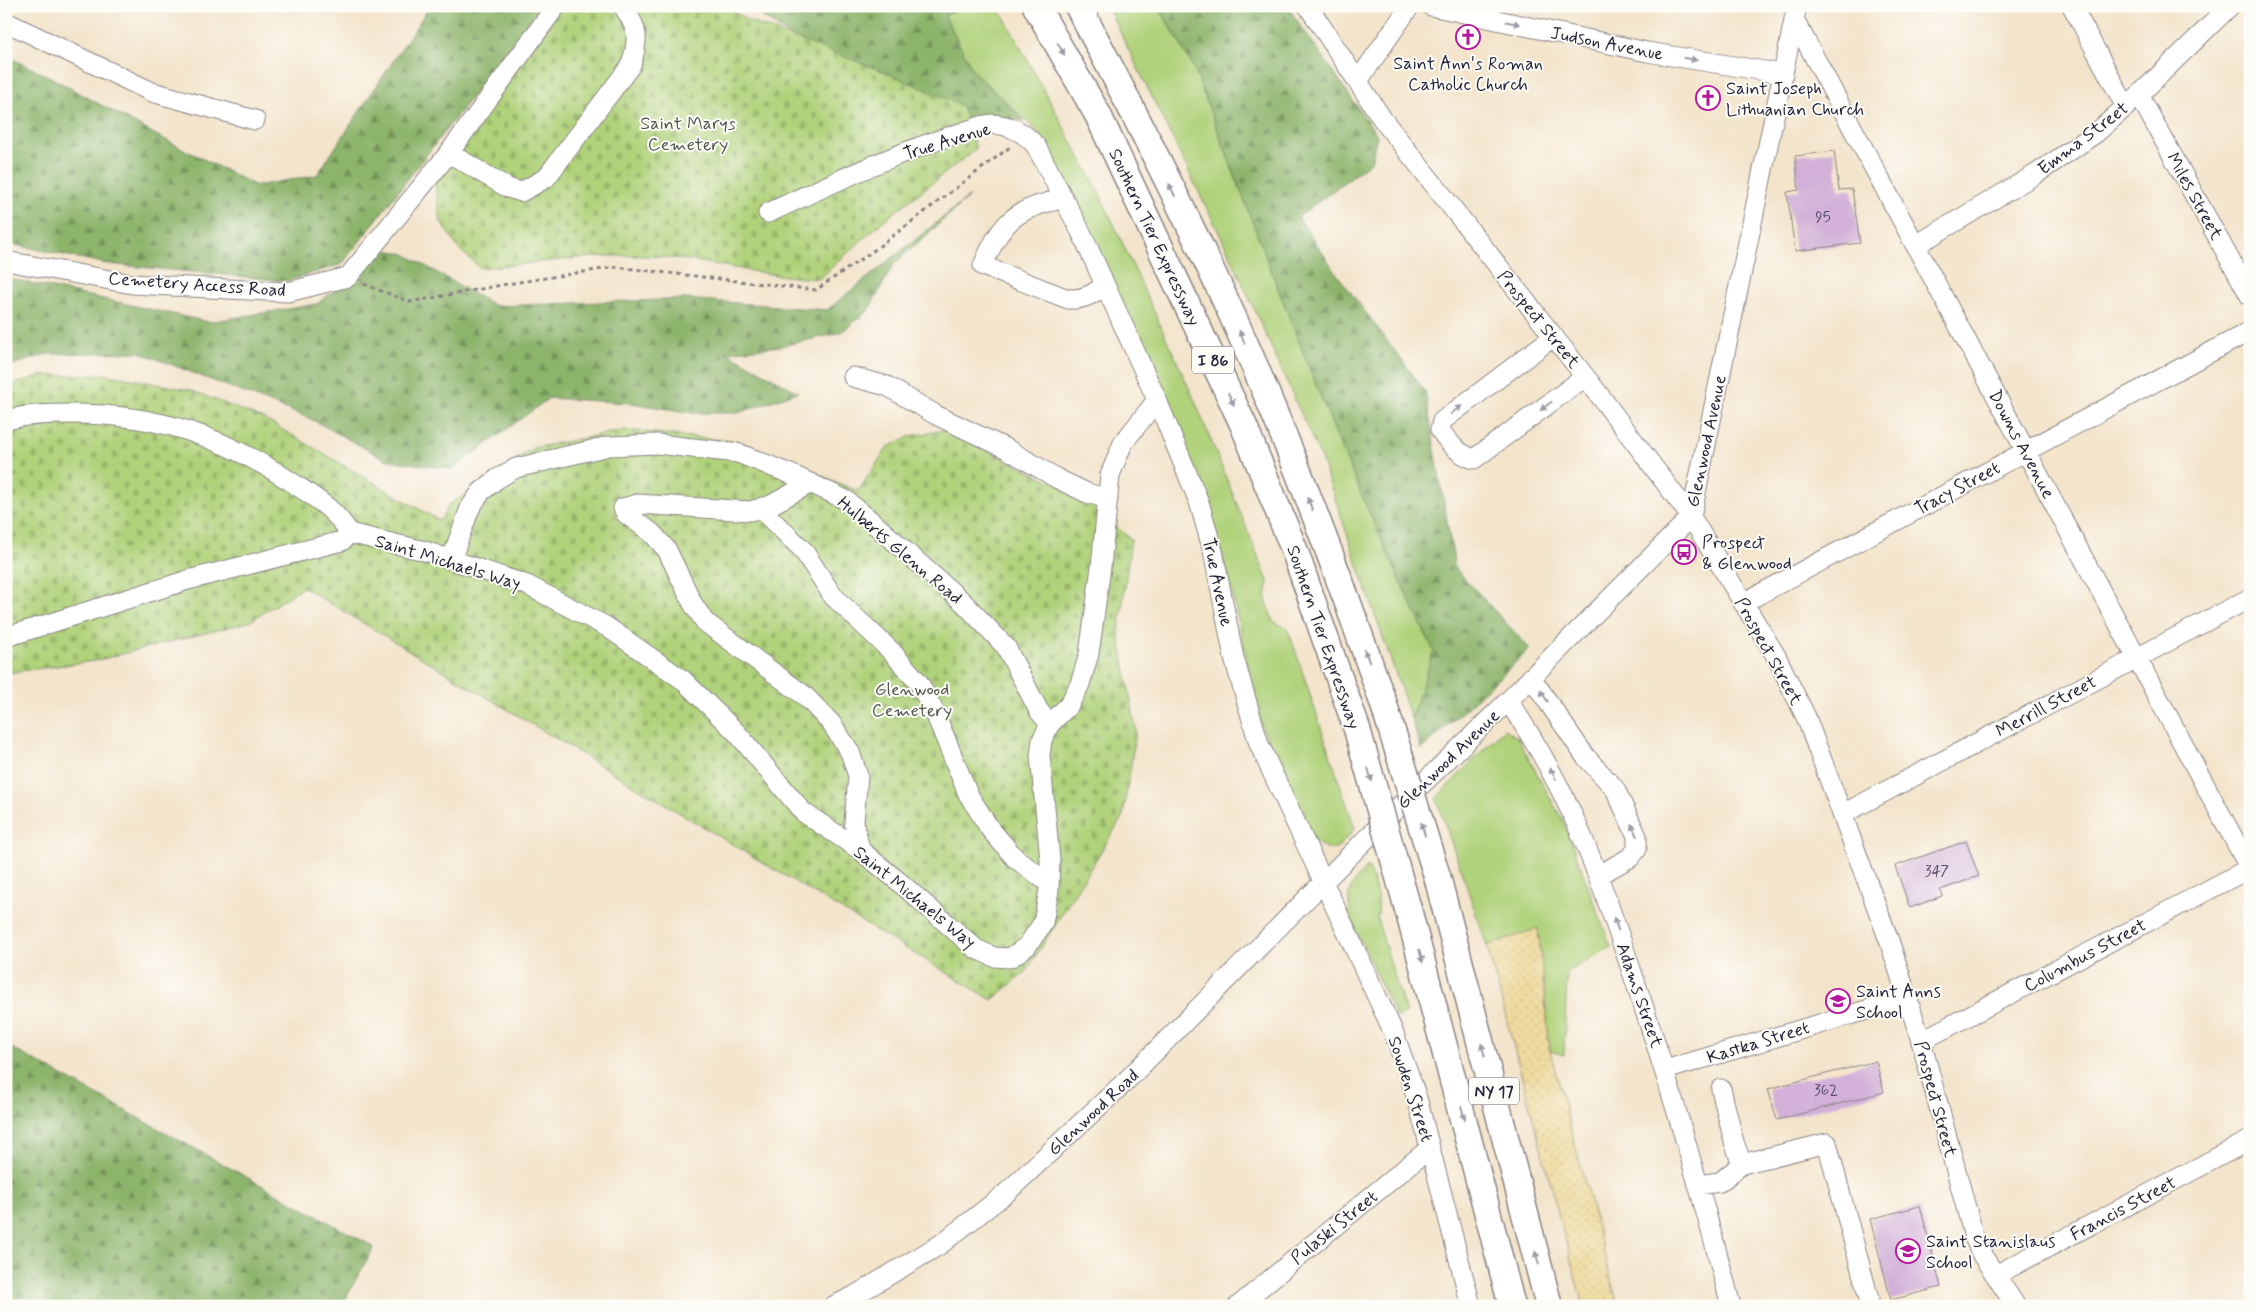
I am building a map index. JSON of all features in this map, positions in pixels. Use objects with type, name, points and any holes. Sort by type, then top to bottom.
[{"type":"highway","name":"Southern Tier Expressway","points":[[1036,6],[1098,115],[1243,424],[1294,549],[1357,728],[1408,909],[1512,1306]]},
{"type":"highway","name":"Southern Tier Expressway","points":[[1078,6],[1130,105],[1233,317],[1270,402],[1344,588],[1383,702],[1438,876],[1549,1306]]},
{"type":"street","points":[[348,277],[449,153],[556,6]]},
{"type":"street","points":[[449,153],[508,188],[521,192],[546,178],[631,65],[638,43],[635,24],[623,6]]},
{"type":"street","name":"Prospect Street","points":[[1308,6],[1389,127],[1585,377],[1691,517],[1776,656],[1806,717],[1890,943],[1921,1041],[1974,1237],[1982,1256],[2016,1306]]},
{"type":"street","points":[[1358,81],[1410,6]]},
{"type":"street","name":"Judson Avenue","points":[[1431,6],[1647,52],[1783,74]]},
{"type":"street","name":"Miles Street","points":[[2072,6],[2133,101],[2250,296]]},
{"type":"street","name":"Emma Street","points":[[1916,245],[2036,174],[2096,133],[2133,101],[2230,6]]},
{"type":"street","name":"Glenwood Avenue","points":[[1324,881],[1508,701],[1691,517],[1795,13]]},
{"type":"street","name":"Downs Avenue","points":[[1795,13],[1916,245],[2250,869]]},
{"type":"street","points":[[6,22],[152,92],[255,120]]},
{"type":"street","name":"True Avenue","points":[[768,213],[884,161],[948,137],[991,124],[1009,126],[1029,138],[1036,146],[1064,199],[1105,285],[1157,400],[1199,502],[1213,551],[1234,658],[1259,744],[1324,881]]},
{"type":"street","points":[[1064,199],[1040,203],[1021,212],[1007,224],[989,251],[983,266],[1068,300],[1078,300],[1089,296],[1105,285]]},
{"type":"street","name":"Cemetery Access Road","points":[[6,260],[132,284],[288,292],[348,277]]},
{"type":"street","name":"Tracy Street","points":[[1743,603],[2250,330]]},
{"type":"street","points":[[1553,337],[1442,421],[1440,430],[1448,441],[1463,455],[1474,459],[1585,377]]},
{"type":"street","points":[[853,377],[887,386],[936,415],[1007,449],[1058,479],[1087,493],[1108,499]]},
{"type":"street","name":"Saint Michaels Way","points":[[349,534],[425,551],[527,585],[607,626],[683,680],[737,733],[803,812],[860,850],[976,949],[994,957],[1010,958],[1027,946],[1043,923],[1049,883],[1050,860],[1040,755],[1042,740],[1050,724],[1069,705],[1080,684],[1089,654],[1101,567],[1110,474],[1123,443],[1157,400]]},
{"type":"street","points":[[6,420],[29,414],[126,415],[168,424],[212,438],[266,465],[321,501],[342,521],[349,534],[342,541],[188,580],[6,637]]},
{"type":"street","name":"Hulberts Glenn Road","points":[[451,560],[470,508],[481,492],[496,479],[516,468],[609,446],[657,444],[738,453],[811,483],[846,500],[968,608],[1006,647],[1039,711],[1050,724]]},
{"type":"street","points":[[811,483],[750,511],[658,504],[638,504],[623,508],[626,514],[652,533],[667,550],[693,604],[705,622],[805,696],[831,723],[850,752],[858,776],[854,822],[860,850]]},
{"type":"street","points":[[762,507],[771,519],[803,550],[833,596],[892,652],[918,682],[935,713],[968,794],[990,829],[1016,859],[1049,883]]},
{"type":"street","name":"Merrill Street","points":[[1843,814],[2250,598]]},
{"type":"street","points":[[1531,678],[1585,756],[1615,789],[1638,836],[1637,849],[1631,857],[1599,875]]},
{"type":"street","name":"Adams Street","points":[[1508,701],[1536,741],[1567,799],[1599,875],[1666,1070],[1731,1306]]},
{"type":"street","name":"Columbus Street","points":[[1921,1041],[2250,869]]},
{"type":"street","name":"Sowden Street","points":[[1324,881],[1393,1032],[1417,1098],[1471,1306]]},
{"type":"street","name":"Glenwood Road","points":[[833,1306],[854,1296],[941,1244],[1005,1194],[1126,1081],[1324,881]]},
{"type":"street","name":"Kastka Street","points":[[1666,1070],[1907,998]]},
{"type":"street","points":[[1721,1089],[1742,1164]]},
{"type":"street","name":"Francis Street","points":[[1996,1275],[2250,1140]]},
{"type":"street","points":[[1698,1186],[1720,1182],[1742,1164],[1827,1143],[1869,1299]]},
{"type":"street","name":"Pulaski Street","points":[[1238,1306],[1430,1148]]},
{"type":"path","points":[[348,277],[410,302],[616,267],[816,290],[873,251],[1008,148],[1029,138]]},
{"type":"green space","points":[[430,6],[542,6],[342,264],[287,281],[108,264],[6,243],[6,56],[50,77],[154,134],[256,186],[317,175]]},
{"type":"green space","name":"Saint Marys Cemetery","points":[[562,6],[725,6],[749,21],[885,72],[962,106],[976,149],[882,222],[819,279],[799,278],[683,259],[640,256],[595,257],[480,268],[459,249],[441,222],[435,183]]},
{"type":"green space","points":[[747,6],[961,6],[945,16],[973,71],[1024,121],[993,118],[949,123],[819,55]]},
{"type":"green space","points":[[961,6],[998,6],[1099,192],[1195,401],[1268,581],[1266,601],[1273,621],[1288,629],[1355,829],[1337,848],[1326,849],[1314,841],[1261,725],[1227,570],[1156,377],[1039,133],[973,71],[945,16]]},
{"type":"green space","points":[[1107,6],[1158,6],[1193,66],[1336,435],[1367,508],[1434,651],[1411,718],[1320,456],[1230,255]]},
{"type":"green space","points":[[1158,6],[1287,6],[1377,135],[1371,162],[1298,217],[1339,277],[1425,391],[1455,568],[1530,649],[1421,750],[1411,718],[1434,651],[1367,508],[1336,435],[1193,66]]},
{"type":"green space","points":[[970,196],[894,264],[868,311],[840,333],[781,346],[726,352],[798,392],[738,413],[693,413],[631,403],[549,398],[453,469],[387,460],[309,418],[139,352],[47,354],[6,367],[6,278],[209,322],[317,304],[386,250],[405,254],[495,306],[686,299],[827,310]]},
{"type":"green space","name":"Glenwood Cemetery","points":[[104,374],[190,390],[264,419],[440,521],[449,505],[533,448],[625,430],[740,442],[858,491],[888,447],[911,436],[944,430],[1088,499],[1131,540],[1119,632],[1136,731],[1123,816],[1026,972],[992,1000],[303,587],[249,622],[94,661],[6,673],[6,387],[39,376]]},
{"type":"green space","points":[[1504,729],[1517,737],[1564,823],[1611,947],[1567,972],[1564,1055],[1550,1051],[1538,929],[1487,946],[1436,798]]},
{"type":"green space","points":[[1368,866],[1378,899],[1377,919],[1406,1014],[1396,1017],[1347,911],[1350,909],[1349,896],[1352,885]]},
{"type":"green space","points":[[6,1045],[374,1247],[342,1305],[6,1306]]},
{"type":"sand","points":[[1538,928],[1550,1051],[1618,1306],[1583,1306],[1487,946]]},
{"type":"building","points":[[1834,151],[1839,190],[1852,189],[1860,243],[1795,251],[1787,192],[1799,190],[1795,156]]},
{"type":"building","points":[[1966,841],[1979,876],[1940,890],[1942,896],[1910,908],[1895,866]]},
{"type":"building","points":[[1876,1061],[1884,1092],[1777,1120],[1768,1089]]},
{"type":"building","points":[[1920,1206],[1941,1287],[1891,1300],[1870,1219]]},
{"type":"place","name":"Saint Ann's Roman Catholic Church","points":[[1468,37]]},
{"type":"place","name":"Saint Joseph Lithuanian Church","points":[[1708,98]]},
{"type":"place","name":"Prospect & Glenwood","points":[[1684,552]]},
{"type":"place","name":"Saint Anns School","points":[[1838,1001]]},
{"type":"place","name":"Saint Stanislaus School","points":[[1908,1251]]}]
